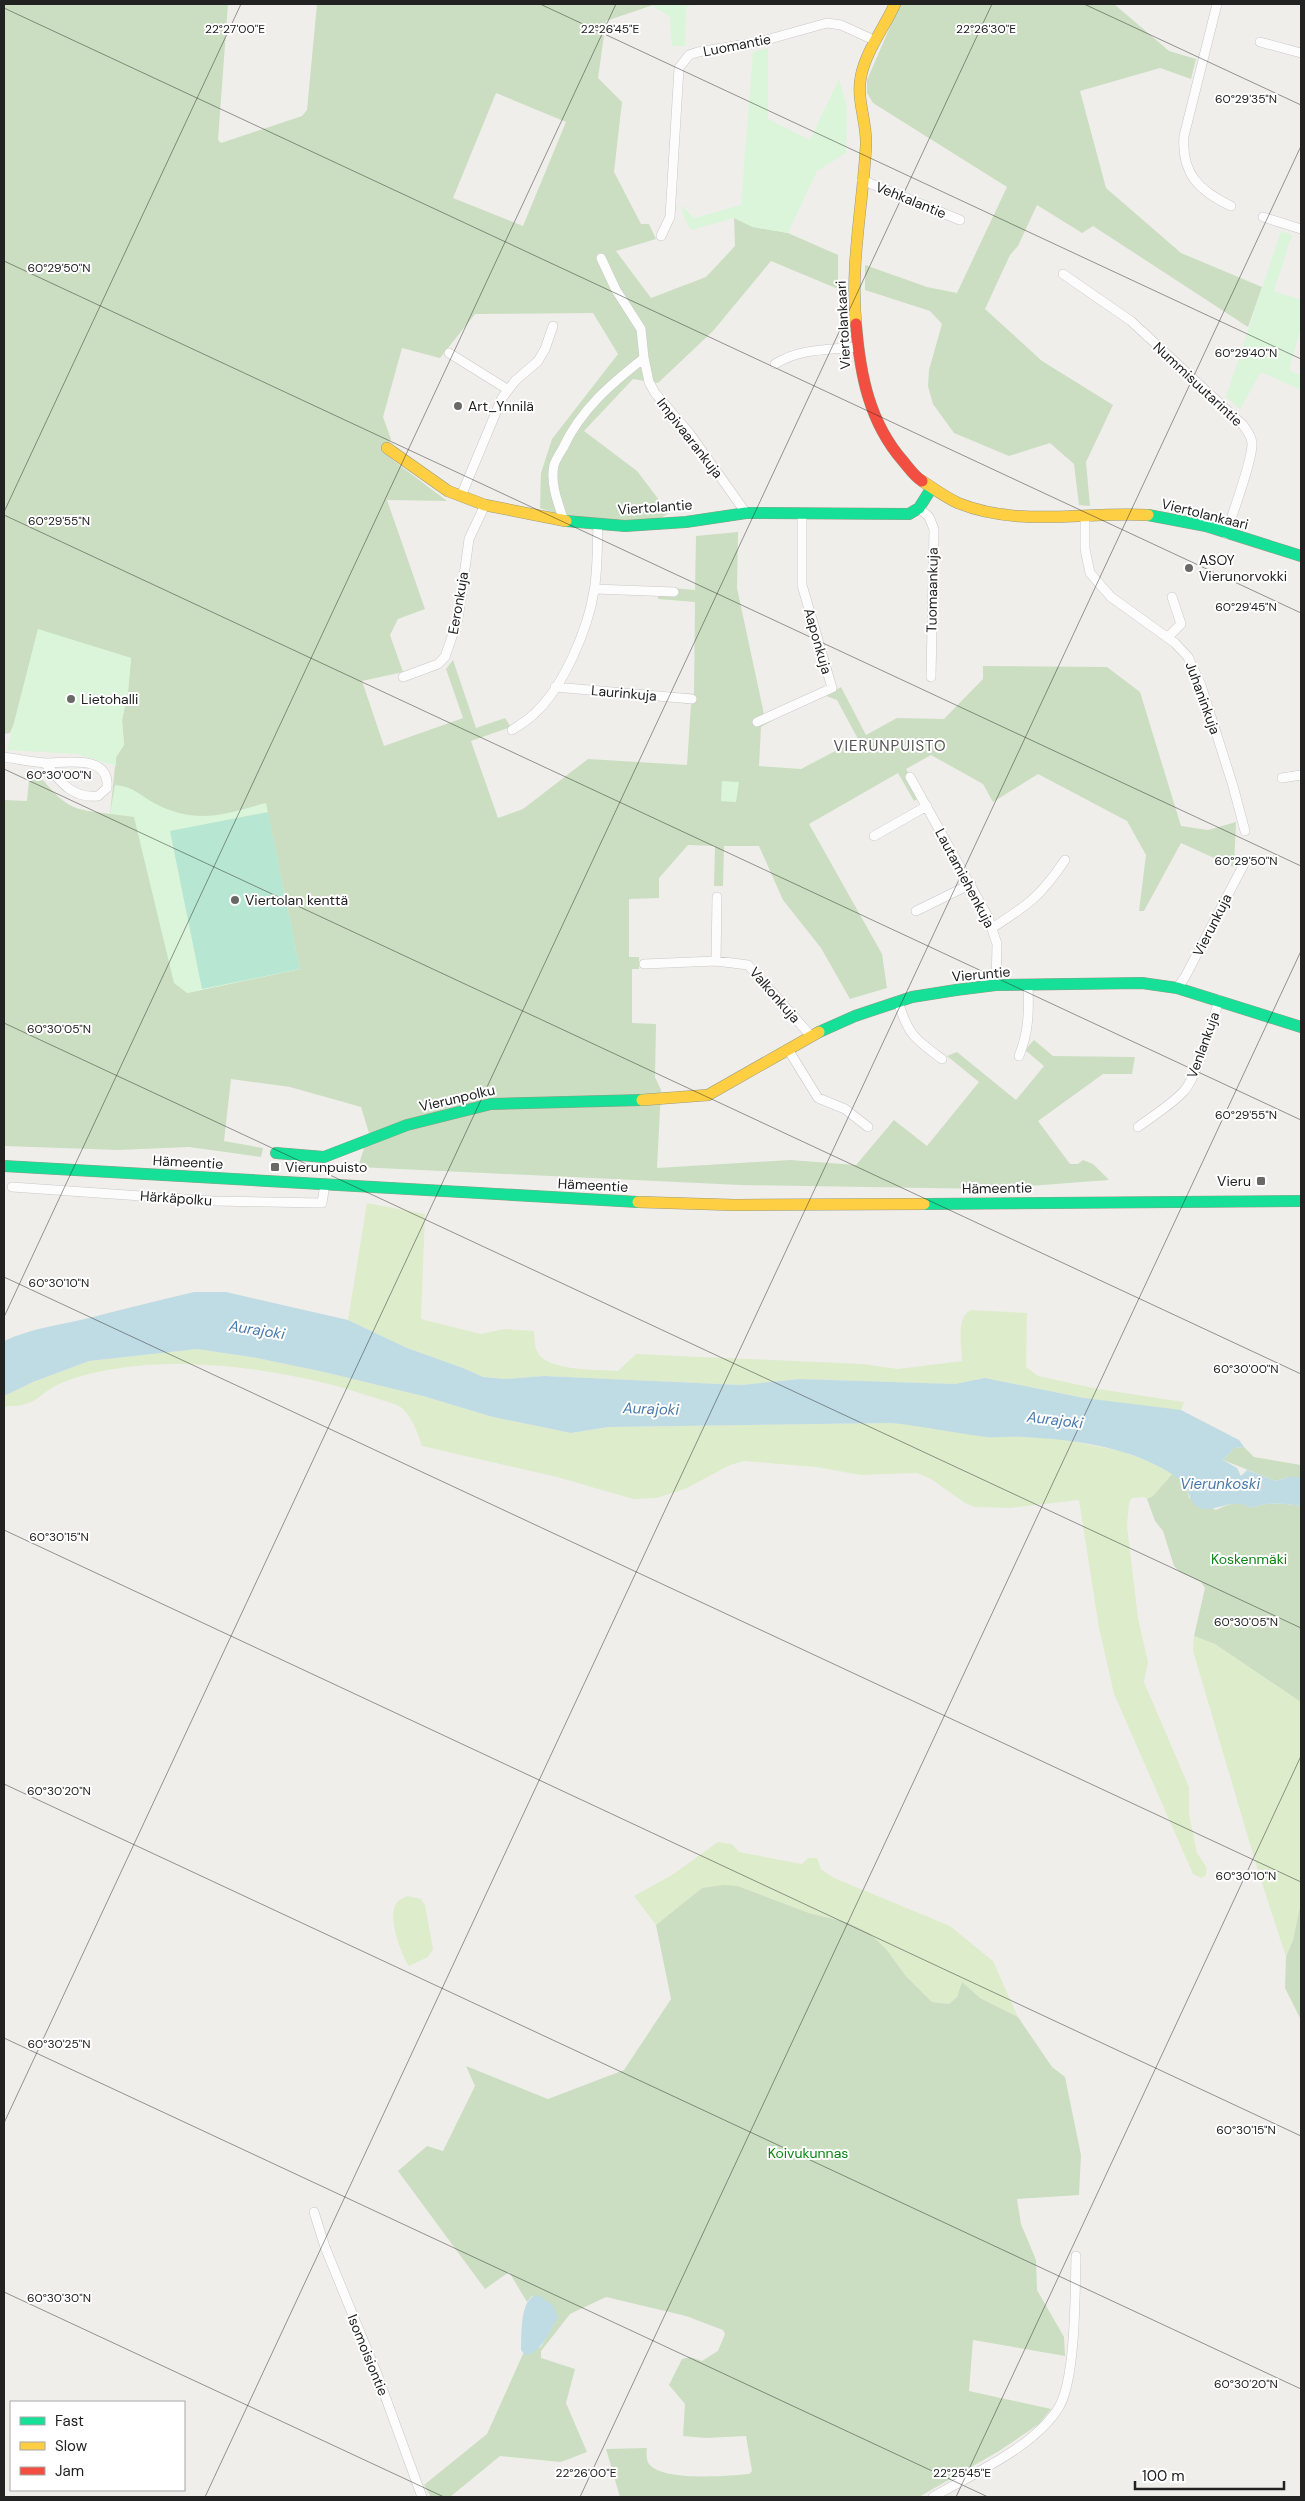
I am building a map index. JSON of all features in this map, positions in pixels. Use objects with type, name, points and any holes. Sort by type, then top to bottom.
[{"type":"main road","name":"Viertolankaari","points":[[895,4],[863,68],[859,86],[866,144],[854,285],[857,347],[862,378],[871,411],[886,442],[906,468],[931,489],[956,502],[980,510],[1035,516],[1148,515],[1188,522],[1301,556]]},
{"type":"main road","name":"Viertolantie","points":[[387,448],[428,479],[461,496],[485,505],[564,521],[598,525],[667,524],[746,513],[909,514],[919,508]]},
{"type":"main road","points":[[919,508],[931,489]]},
{"type":"main road","name":"Vieruntie","points":[[681,1096],[708,1095],[789,1051],[811,1036],[855,1016],[912,997],[996,985],[1028,986],[1074,982],[1142,983],[1177,988],[1301,1027]]},
{"type":"main road","name":"Vierunpolku","points":[[276,1154],[324,1157],[407,1125],[442,1118],[491,1104],[547,1101],[620,1102],[681,1096]]},
{"type":"main road","name":"Hämeentie","points":[[4,1166],[587,1200],[735,1205],[1181,1200],[1301,1201]]},
{"type":"main road","name":"Hämeentie","points":[[1181,1200],[1212,1193],[1301,1191]]},
{"type":"street","points":[[1217,4],[1184,136],[1183,152],[1197,185],[1212,197],[1231,206]]},
{"type":"street","name":"Luomantie","points":[[661,236],[670,217],[679,68],[683,60],[698,52],[759,42],[827,23],[841,25],[876,41]]},
{"type":"street","points":[[1260,42],[1301,53]]},
{"type":"street","name":"Vehkalantie","points":[[862,180],[960,220]]},
{"type":"street","points":[[1262,216],[1301,229]]},
{"type":"street","name":"Impivaarankuja","points":[[601,258],[616,290],[641,329],[649,382],[655,393],[690,434],[746,513]]},
{"type":"street","name":"Nummisuutarintie","points":[[1062,274],[1131,321],[1243,425],[1250,436],[1252,445],[1249,458],[1226,534]]},
{"type":"street","points":[[461,496],[507,389],[538,361],[545,349],[553,326]]},
{"type":"street","points":[[775,364],[788,356],[805,351],[857,347]]},
{"type":"street","points":[[449,353],[507,389]]},
{"type":"street","points":[[564,521],[554,491],[554,465],[569,434],[586,410],[608,386],[644,358]]},
{"type":"street","name":"Eeronkuja","points":[[403,677],[438,664],[445,657],[458,619],[469,539],[485,505]]},
{"type":"street","name":"Tuomaankuja","points":[[919,508],[929,517],[934,529],[931,677]]},
{"type":"street","name":"Aaponkuja","points":[[757,722],[832,688],[802,585],[802,513]]},
{"type":"street","name":"Juhaninkuja","points":[[1085,517],[1085,549],[1090,573],[1111,597],[1168,637],[1188,657],[1201,685],[1245,831]]},
{"type":"street","points":[[512,730],[535,714],[555,687],[576,649],[590,613],[595,589],[598,525]]},
{"type":"street","points":[[595,589],[674,592]]},
{"type":"street","points":[[1168,637],[1181,624],[1172,598]]},
{"type":"street","name":"Laurinkuja","points":[[555,687],[692,699]]},
{"type":"street","points":[[4,757],[45,763],[72,762],[92,764],[104,773],[108,779],[108,788],[98,796],[84,796],[65,787],[45,763]]},
{"type":"street","points":[[1282,778],[1301,775]]},
{"type":"street","name":"Lautamiehenkuja","points":[[910,777],[970,884],[992,928],[997,944],[996,985]]},
{"type":"street","points":[[874,836],[926,806]]},
{"type":"street","points":[[992,928],[1031,903],[1047,887],[1065,860]]},
{"type":"street","name":"Vierunkuja","points":[[1177,988],[1185,977],[1245,862]]},
{"type":"street","points":[[916,911],[970,884]]},
{"type":"street","points":[[716,961],[717,897]]},
{"type":"street","name":"Valkonkuja","points":[[644,964],[716,961],[748,965],[811,1036]]},
{"type":"street","points":[[1019,1056],[1027,1036],[1029,1019],[1028,986]]},
{"type":"street","name":"Venlankuja","points":[[1138,1127],[1186,1090],[1195,1070],[1219,1000]]},
{"type":"street","points":[[898,1002],[905,1024],[913,1035],[942,1059]]},
{"type":"street","points":[[789,1051],[818,1098],[845,1109],[868,1127]]},
{"type":"street","name":"Härkäpolku","points":[[12,1187],[213,1201],[322,1203],[325,1184]]},
{"type":"street","name":"Isomoisiontie","points":[[314,2212],[325,2247],[377,2374],[422,2497]]},
{"type":"street","points":[[933,2497],[1022,2444],[1051,2418],[1060,2405],[1066,2382],[1074,2332],[1076,2256]]},
{"type":"green space","points":[[4,4],[228,4],[218,140],[221,143],[302,116],[307,110],[317,4],[656,4],[606,21],[598,78],[622,102],[614,172],[641,224],[649,224],[656,239],[616,251],[651,298],[706,277],[735,246],[734,218],[753,227],[788,233],[838,255],[838,289],[771,261],[713,331],[658,383],[633,379],[584,431],[637,471],[669,513],[659,519],[598,520],[554,513],[540,508],[541,473],[552,439],[618,354],[593,313],[475,314],[440,358],[402,348],[383,417],[391,439],[382,452],[447,501],[387,500],[425,609],[398,619],[390,635],[403,672],[362,681],[384,746],[463,718],[446,669],[453,660],[476,728],[505,718],[511,727],[471,741],[498,818],[523,809],[588,759],[687,765],[691,704],[666,701],[664,692],[694,694],[695,602],[658,599],[659,587],[695,590],[696,536],[738,532],[737,588],[764,714],[776,708],[781,716],[761,727],[759,766],[801,769],[858,739],[837,700],[826,696],[841,687],[866,735],[897,718],[944,719],[983,679],[983,666],[1107,667],[1140,692],[1181,826],[1208,830],[1236,822],[1234,867],[1181,843],[1144,911],[1139,911],[1146,855],[1127,821],[1038,774],[993,802],[983,784],[931,755],[906,769],[922,796],[914,801],[898,773],[809,824],[882,954],[887,988],[850,999],[821,948],[783,900],[759,846],[724,846],[723,886],[714,886],[715,846],[688,845],[659,878],[659,898],[629,899],[629,957],[639,957],[639,969],[632,969],[632,1023],[656,1024],[655,1077],[661,1090],[657,1168],[790,1160],[856,1165],[894,1120],[927,1146],[979,1082],[947,1056],[957,1052],[1016,1100],[1044,1066],[1025,1050],[1034,1040],[1053,1056],[1135,1057],[1132,1074],[1103,1074],[1038,1121],[1070,1164],[1078,1164],[1083,1160],[1093,1164],[1109,1180],[988,1189],[740,1185],[358,1167],[369,1133],[361,1107],[290,1087],[231,1079],[224,1141],[263,1148],[261,1157],[189,1147],[118,1150],[4,1146],[4,800],[27,801],[30,769],[58,796],[72,806],[88,811],[110,814],[116,757],[124,745],[122,720],[128,691],[131,658],[38,630],[14,724],[10,733],[4,734]],"holes":[[[496,93],[566,122],[523,226],[453,198]],[[170,831],[300,969],[187,993]]]},
{"type":"green space","points":[[696,4],[686,7],[685,46],[672,46],[670,17],[651,5]]},
{"type":"green space","points":[[900,4],[1114,4],[1169,51],[1196,59],[1191,79],[1160,68],[1080,91],[1106,188],[1181,253],[1262,287],[1248,327],[1093,226],[1082,233],[1037,205],[1018,246],[1010,255],[985,309],[1042,361],[1113,405],[1086,462],[1090,506],[1079,505],[1074,464],[1050,443],[1009,456],[954,433],[933,404],[928,386],[929,370],[942,324],[930,311],[865,290],[865,265],[927,287],[957,293],[1007,187],[873,103],[867,93],[867,80]]},
{"type":"green space","points":[[768,48],[768,119],[810,140],[839,79],[847,107],[846,153],[817,171],[788,233],[753,227],[734,218],[691,230],[684,217],[681,205],[694,218],[741,205],[753,52]]},
{"type":"green space","points":[[1281,231],[1292,235],[1274,291],[1301,300],[1301,327],[1289,370],[1301,376],[1301,390],[1261,372],[1240,409],[1226,397]]},
{"type":"green space","points":[[38,629],[131,658],[128,691],[122,720],[124,745],[116,757],[116,766],[77,754],[7,750]]},
{"type":"green space","points":[[722,781],[739,782],[736,802],[721,801]]},
{"type":"green space","name":"Viertolan kenttä","points":[[115,785],[132,790],[156,804],[171,810],[198,816],[224,814],[266,803],[300,969],[187,993],[174,983],[134,817],[110,814]]},
{"type":"green space","name":"Viertolan kenttä","points":[[268,812],[300,969],[202,989],[170,831]]},
{"type":"green space","points":[[367,1203],[425,1214],[421,1319],[481,1334],[505,1329],[534,1331],[536,1349],[542,1358],[561,1366],[618,1371],[636,1354],[863,1364],[898,1369],[962,1361],[961,1324],[963,1318],[972,1310],[1027,1313],[1026,1367],[1038,1376],[1098,1389],[1184,1402],[1181,1410],[1167,1410],[1084,1398],[985,1378],[955,1384],[800,1379],[741,1385],[544,1376],[506,1379],[483,1377],[407,1348],[348,1320]]},
{"type":"green space","points":[[197,1349],[257,1358],[324,1372],[423,1396],[493,1417],[571,1433],[608,1427],[891,1423],[926,1426],[988,1437],[1061,1439],[1121,1451],[1156,1464],[1173,1473],[1153,1496],[1147,1499],[1144,1497],[1132,1498],[1129,1503],[1127,1526],[1138,1618],[1148,1662],[1144,1682],[1189,1787],[1189,1814],[1197,1853],[1207,1868],[1206,1875],[1201,1878],[1193,1874],[1114,1694],[1099,1628],[1079,1500],[1010,1508],[975,1507],[965,1503],[931,1479],[917,1473],[861,1475],[816,1467],[744,1461],[730,1465],[685,1489],[656,1498],[633,1499],[557,1477],[422,1446],[409,1417],[400,1407],[390,1402],[316,1381],[253,1369],[220,1366],[157,1364],[100,1371],[63,1382],[27,1404],[4,1407],[4,1396],[33,1382],[89,1361]]},
{"type":"green space","points":[[1244,1447],[1254,1457],[1301,1465],[1301,1477],[1288,1477],[1276,1481],[1223,1460],[1234,1448]]},
{"type":"green space","name":"Koskenmäki","points":[[1173,1473],[1186,1484],[1189,1498],[1216,1510],[1238,1504],[1251,1508],[1270,1504],[1301,1506],[1301,1702],[1215,1644],[1194,1636],[1205,1588],[1201,1582],[1180,1572],[1174,1566],[1163,1531],[1155,1521],[1147,1499],[1153,1496]]},
{"type":"green space","points":[[1194,1636],[1215,1644],[1301,1702],[1301,1902],[1293,1940],[1286,1957],[1255,1861],[1193,1651]]},
{"type":"green space","points":[[718,1842],[732,1844],[739,1852],[802,1864],[808,1858],[817,1858],[821,1869],[834,1878],[950,1926],[993,1961],[1018,2017],[980,1998],[962,1983],[957,1997],[949,2004],[932,2002],[905,1975],[887,1950],[846,1922],[809,1913],[738,1886],[702,1888],[656,1925],[634,1896],[672,1875]]},
{"type":"green space","name":"Koivukunnas","points":[[724,1885],[738,1886],[809,1913],[846,1922],[869,1933],[887,1950],[905,1975],[932,2002],[949,2004],[957,1997],[962,1982],[980,1998],[1018,2017],[1052,2067],[1065,2077],[1081,2155],[1079,2195],[1017,2199],[1021,2224],[1036,2260],[1037,2290],[1064,2337],[1065,2356],[973,2340],[969,2391],[1051,2409],[1039,2424],[999,2451],[919,2497],[620,2497],[606,2449],[647,2448],[647,2458],[651,2466],[659,2471],[683,2476],[749,2474],[752,2471],[746,2436],[706,2438],[683,2436],[685,2404],[669,2385],[682,2359],[690,2357],[702,2361],[718,2351],[725,2334],[723,2330],[686,2316],[606,2297],[570,2314],[541,2351],[541,2358],[575,2369],[566,2403],[587,2452],[561,2462],[500,2456],[450,2497],[431,2497],[424,2485],[487,2434],[523,2354],[541,2347],[555,2322],[532,2296],[527,2302],[509,2272],[485,2289],[398,2171],[427,2146],[443,2151],[475,2086],[466,2066],[548,2099],[624,2070],[671,1999],[656,1925],[702,1888]]},
{"type":"green space","points":[[408,1896],[421,1899],[425,1905],[433,1949],[428,1957],[409,1966],[397,1938],[393,1915],[397,1902]]},
{"type":"green space","points":[[1301,1902],[1301,2020],[1285,1988],[1286,1957],[1293,1940]]},
{"type":"water","points":[[194,1292],[226,1292],[348,1320],[407,1348],[483,1377],[506,1379],[544,1376],[741,1385],[800,1379],[955,1384],[985,1378],[1084,1398],[1181,1410],[1239,1440],[1244,1447],[1234,1448],[1223,1460],[1237,1468],[1241,1476],[1247,1470],[1276,1481],[1288,1477],[1301,1477],[1301,1506],[1270,1504],[1251,1508],[1241,1504],[1232,1504],[1204,1509],[1197,1506],[1191,1499],[1186,1484],[1150,1462],[1109,1448],[1067,1441],[1045,1438],[986,1437],[891,1423],[608,1427],[571,1433],[493,1417],[423,1396],[324,1372],[257,1358],[197,1349],[89,1361],[33,1382],[4,1396],[4,1341],[36,1330]]},
{"type":"water","points":[[538,2295],[553,2305],[558,2317],[536,2351],[525,2355],[521,2350],[523,2318],[527,2303]]},
{"type":"traffic: fast","points":[[566,521],[625,526],[686,522],[746,513],[909,514],[919,508],[931,489]]},
{"type":"traffic: fast","points":[[1148,515],[1206,526],[1301,556]]},
{"type":"traffic: fast","points":[[819,1032],[855,1016],[912,997],[956,990],[996,985],[1142,983],[1177,988],[1301,1027]]},
{"type":"traffic: fast","points":[[276,1153],[324,1157],[407,1125],[491,1104],[642,1100]]},
{"type":"traffic: fast","points":[[4,1166],[638,1202]]},
{"type":"traffic: fast","points":[[924,1204],[1301,1201]]},
{"type":"traffic: slow","points":[[856,324],[856,257],[866,145],[860,93],[861,76],[871,49],[895,4]]},
{"type":"traffic: slow","points":[[387,448],[448,491],[485,505],[566,521]]},
{"type":"traffic: slow","points":[[922,481],[958,503],[981,511],[1005,515],[1028,517],[1148,515]]},
{"type":"traffic: slow","points":[[642,1100],[708,1095],[819,1032]]},
{"type":"traffic: slow","points":[[638,1202],[735,1205],[924,1204]]},
{"type":"traffic: jam","points":[[856,324],[860,361],[874,414],[891,446],[916,477],[922,481]]},
{"type":"place","name":"Art_Ynnilä","points":[[458,406]]},
{"type":"place","name":"ASOY Vierunorvokki","points":[[1189,568]]},
{"type":"place","name":"Lietohalli","points":[[71,699]]},
{"type":"place","name":"Viertolan kenttä","points":[[235,900]]},
{"type":"place","name":"Vierunpuisto","points":[[275,1167]]},
{"type":"place","name":"Vieru","points":[[1261,1181]]},
{"type":"district","name":"VIERUNPUISTO","points":[[890,746]]},
{"type":"water label","name":"Aurajoki","points":[[257,1330]]},
{"type":"water label","name":"Aurajoki","points":[[651,1409]]},
{"type":"water label","name":"Aurajoki","points":[[1055,1420]]},
{"type":"water label","name":"Vierunkoski","points":[[1220,1484]]}]
